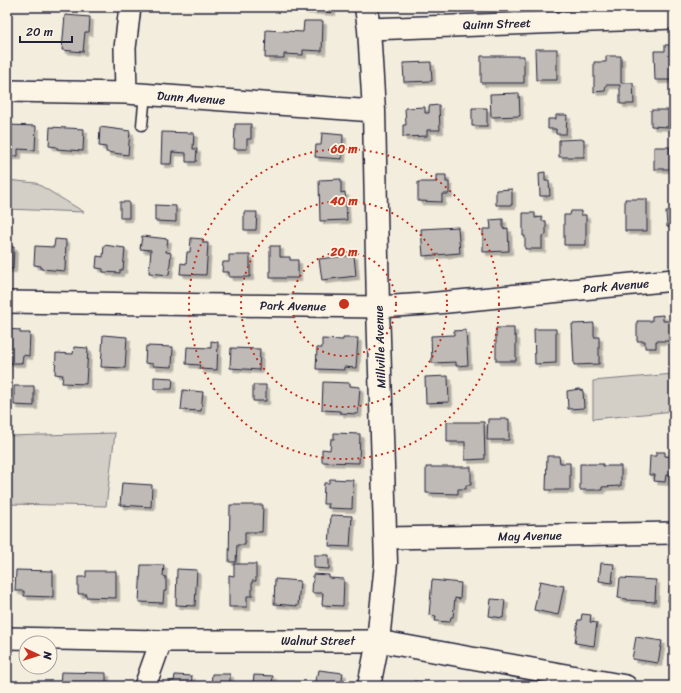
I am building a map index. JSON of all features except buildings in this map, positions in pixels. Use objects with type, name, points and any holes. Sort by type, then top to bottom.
[{"type":"street","points":[[130,7],[125,48],[135,94]]},
{"type":"street","name":"Millville Avenue","points":[[366,7],[369,29],[374,111],[378,307],[386,538],[386,563],[378,641],[369,686]]},
{"type":"street","name":"Quinn Street","points":[[369,29],[674,18]]},
{"type":"street","name":"Dunn Avenue","points":[[7,91],[135,94],[374,111]]},
{"type":"street","name":"Park Avenue","points":[[7,302],[378,307],[674,280]]},
{"type":"street","name":"May Avenue","points":[[386,538],[674,533]]},
{"type":"street","name":"Walnut Street","points":[[7,638],[161,641],[378,641],[626,686]]},
{"type":"street","points":[[145,686],[161,641]]},
{"type":"lane","points":[[135,94],[142,125]]},
{"type":"shaded area","points":[[7,180],[36,183],[84,212],[7,209]]},
{"type":"shaded area","points":[[674,374],[674,411],[593,419],[593,381]]},
{"type":"shaded area","points":[[115,433],[106,506],[7,504],[7,436]]}]
